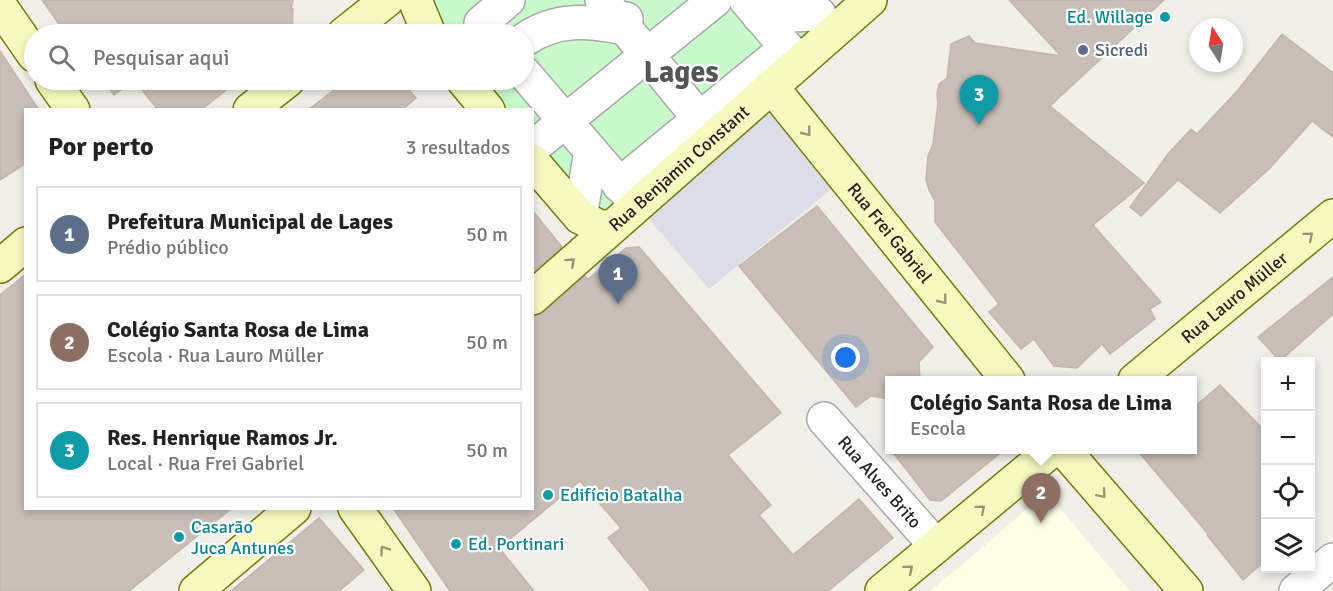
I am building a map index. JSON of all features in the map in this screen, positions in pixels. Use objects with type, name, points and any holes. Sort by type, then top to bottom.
[{"type":"main road","points":[[357,24],[387,0]]},
{"type":"main road","points":[[415,0],[425,24]]},
{"type":"main road","name":"Rua Benjamin Constant","points":[[534,296],[611,227],[628,195],[707,128],[771,86],[820,15],[870,0]]},
{"type":"main road","points":[[0,6],[24,41]]},
{"type":"main road","name":"Rua Frei Gabriel","points":[[771,86],[1004,376]]},
{"type":"main road","points":[[59,90],[72,108]]},
{"type":"main road","points":[[253,108],[275,90]]},
{"type":"main road","points":[[472,90],[487,108]]},
{"type":"main road","points":[[534,163],[580,217],[600,227],[611,227]]},
{"type":"main road","name":"Rua Lauro Müller","points":[[1141,376],[1333,216]]},
{"type":"main road","points":[[0,266],[24,246]]},
{"type":"main road","points":[[882,591],[1047,454]]},
{"type":"main road","points":[[1067,454],[1186,591]]},
{"type":"main road","points":[[196,591],[292,510]]},
{"type":"main road","points":[[356,510],[414,591]]},
{"type":"street","points":[[480,21],[508,0]]},
{"type":"street","points":[[602,0],[627,14],[648,55],[707,128],[792,55],[753,8]]},
{"type":"street","points":[[534,146],[715,0]]},
{"type":"street","points":[[753,8],[820,15]]},
{"type":"street","points":[[534,34],[572,22],[595,22],[627,14]]},
{"type":"street","points":[[534,85],[628,195]]},
{"type":"street","points":[[580,217],[591,151]]},
{"type":"street","name":"Rua Alves Brito","points":[[824,419],[936,546]]},
{"type":"street","points":[[1296,591],[1333,560]]},
{"type":"shaded area","points":[[771,86],[845,178],[709,289],[637,205]]},
{"type":"shaded area","points":[[1046,492],[1130,591],[930,591],[976,553]]},
{"type":"green space","points":[[415,0],[808,0],[834,31],[611,227],[534,159],[534,108],[489,108],[473,90],[534,90],[534,24],[425,24]]},
{"type":"building","points":[[42,0],[293,0],[292,24],[59,24]]},
{"type":"building","points":[[1009,0],[1164,0],[1050,106],[1144,183],[1093,225],[1161,302],[1150,309],[1155,319],[1110,354],[1102,344],[1077,368],[1054,366],[1034,339],[1021,349],[989,312],[999,304],[935,222],[935,201],[926,180],[928,156],[933,144],[937,94],[939,84],[947,78],[951,44],[969,36],[975,43],[1061,56]]},
{"type":"building","points":[[1282,34],[1333,73],[1333,137],[1312,121],[1270,168],[1220,213],[1178,180],[1141,216],[1130,207],[1168,154],[1191,129],[1197,134],[1238,90]]},
{"type":"building","points":[[0,51],[38,108],[24,108],[24,164],[0,180]]},
{"type":"building","points":[[110,90],[121,90],[114,95]]},
{"type":"building","points":[[142,90],[226,90],[204,108],[156,108]]},
{"type":"building","points":[[334,90],[409,90],[416,98],[404,108],[311,108]]},
{"type":"building","points":[[817,206],[933,347],[919,362],[920,376],[885,376],[885,398],[871,396],[856,407],[739,266]]},
{"type":"building","points":[[534,212],[562,247],[534,271]]},
{"type":"building","points":[[639,247],[781,413],[728,455],[771,505],[759,515],[793,555],[859,499],[893,538],[828,591],[651,591],[608,538],[621,528],[580,481],[499,548],[534,591],[450,591],[394,510],[534,510],[534,315],[544,312],[585,276],[588,279],[626,248]]},
{"type":"building","points":[[24,276],[24,510],[230,510],[129,591],[0,591],[0,295]]},
{"type":"building","points":[[1333,277],[1333,314],[1285,357],[1276,357],[1258,337]]},
{"type":"building","points":[[1220,385],[1261,427],[1261,564],[1243,580],[1208,534],[1140,454],[1197,454],[1197,405]]},
{"type":"building","points":[[894,454],[999,454],[941,501],[930,500]]},
{"type":"building","points":[[319,518],[364,570],[339,591],[231,591]]},
{"type":"place","name":"Ed. Willage","points":[[1165,17]]},
{"type":"place","name":"Sicredi","points":[[1083,50]]},
{"type":"place","name":"Res. Henrique Ramos Jr.","points":[[979,125]]},
{"type":"place","name":"Prefeitura Municipal de Lages","points":[[618,304]]},
{"type":"place","name":"Edifício Batalha","points":[[548,495]]},
{"type":"place","name":"Colégio Santa Rosa de Lima","points":[[1041,523]]},
{"type":"place","name":"Casarão Juca Antunes","points":[[179,537]]},
{"type":"place","name":"Ed. Portinari","points":[[456,544]]},
{"type":"district","name":"Lages","points":[[681,72]]}]
